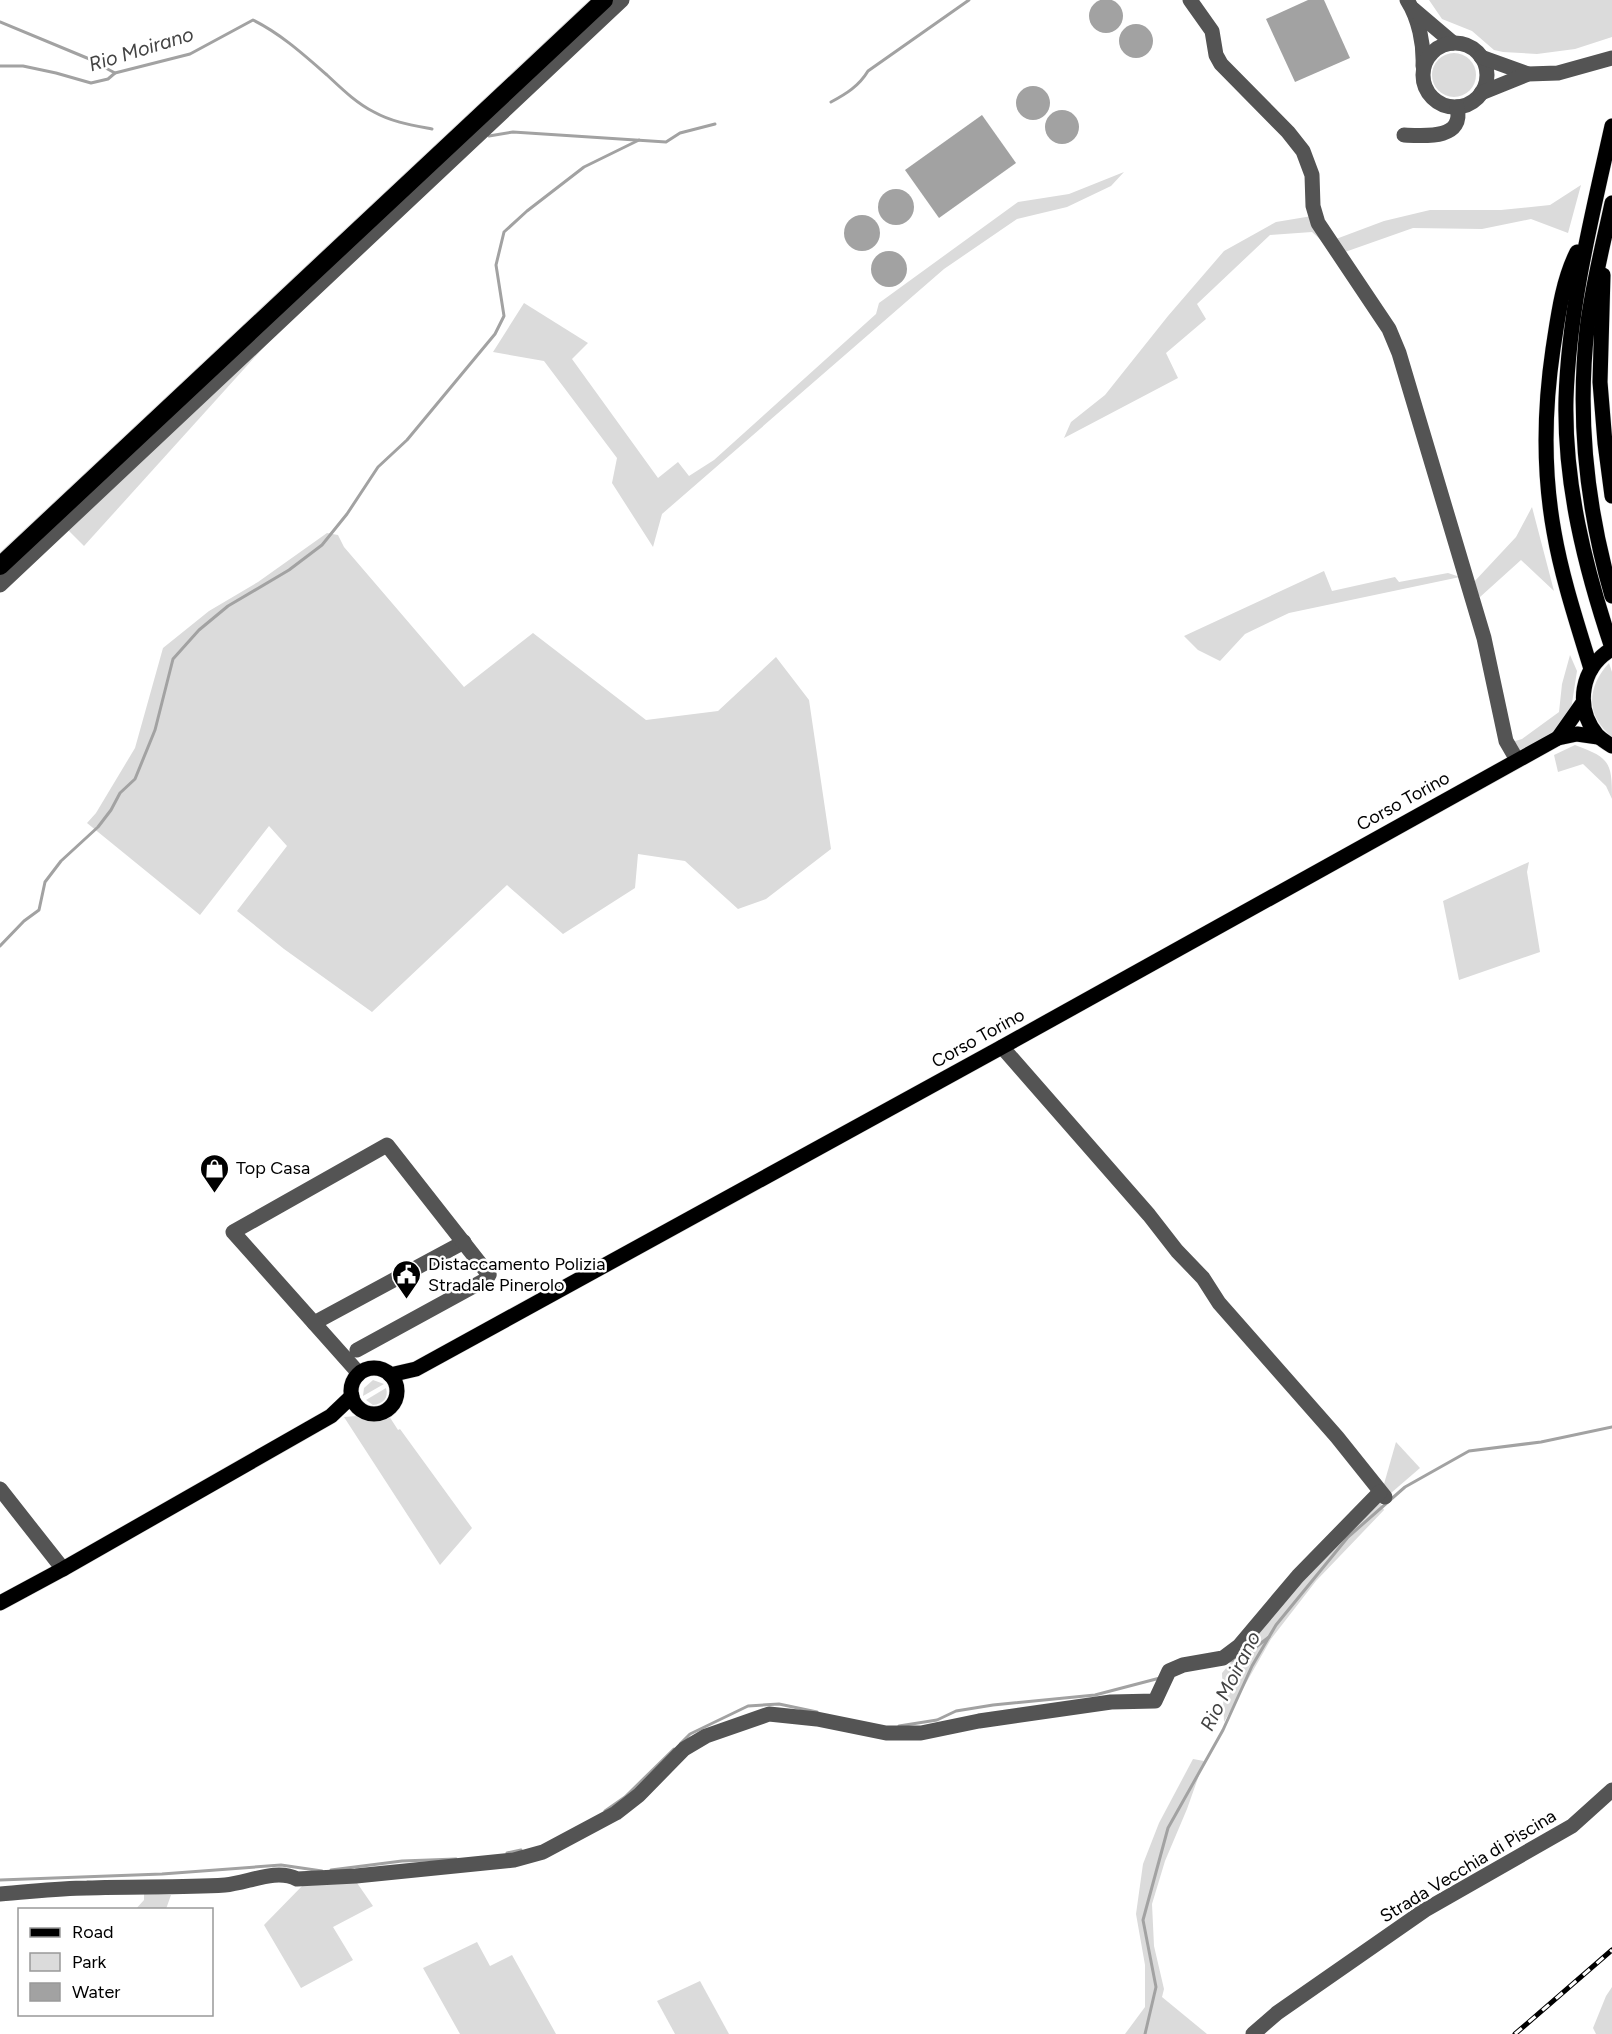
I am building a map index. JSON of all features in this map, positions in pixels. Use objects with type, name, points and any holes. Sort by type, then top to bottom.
[{"type":"highway","points":[[0,550],[588,0]]},
{"type":"highway","points":[[0,566],[604,0]]},
{"type":"main road","points":[[1612,126],[1576,297],[1567,371],[1566,402],[1568,457],[1574,504],[1604,656],[1584,686],[1582,704],[1588,722],[1598,737],[1612,746]]},
{"type":"main road","points":[[1612,203],[1587,330],[1583,422],[1595,528],[1612,596]]},
{"type":"main road","points":[[1589,228],[1575,257],[1558,313],[1546,406],[1545,438],[1549,495],[1561,567],[1604,656]]},
{"type":"main road","points":[[1604,240],[1600,324],[1601,392],[1612,496]]},
{"type":"main road","points":[[1558,738],[1582,704]]},
{"type":"main road","points":[[1558,738],[1577,734],[1598,737]]},
{"type":"main road","name":"Corso Torino","points":[[416,1369],[1558,738]]},
{"type":"main road","points":[[397,1390],[394,1379],[376,1368],[364,1370],[352,1385],[356,1402],[373,1414],[382,1412],[393,1404],[397,1390],[416,1369]]},
{"type":"main road","points":[[390,1375],[416,1369]]},
{"type":"main road","points":[[0,1603],[356,1402]]},
{"type":"street","points":[[0,585],[622,0]]},
{"type":"street","points":[[1190,0],[1212,31],[1216,55],[1221,64],[1288,132],[1303,151],[1312,175],[1313,206],[1318,223],[1389,329],[1399,353],[1478,616],[1506,741],[1517,760]]},
{"type":"street","points":[[1410,4],[1453,43]]},
{"type":"street","points":[[1410,4],[1424,49],[1423,69],[1423,79],[1430,96],[1438,103],[1457,107],[1466,105],[1481,93],[1487,75],[1481,57],[1474,49],[1464,44],[1443,45],[1427,59],[1423,69]]},
{"type":"street","points":[[1481,57],[1528,74]]},
{"type":"street","points":[[1481,93],[1528,74],[1558,73],[1612,58]]},
{"type":"street","points":[[1404,135],[1429,137],[1446,132],[1456,121],[1459,114],[1457,107]]},
{"type":"street","points":[[0,1894],[86,1887],[199,1887],[232,1884],[280,1874],[297,1879],[356,1876],[514,1860],[543,1852],[616,1813],[639,1795],[684,1749],[706,1736],[769,1713],[817,1719],[886,1733],[921,1733],[979,1721],[1101,1704],[1155,1701],[1166,1676],[1183,1665],[1223,1658],[1239,1646],[1298,1576],[1383,1495],[1337,1437],[1219,1303],[1203,1278],[1002,1047]]},
{"type":"street","points":[[357,1350],[488,1278],[488,1272],[387,1145],[233,1232],[358,1375]]},
{"type":"street","points":[[314,1323],[464,1242]]},
{"type":"street","points":[[0,1489],[63,1569]]},
{"type":"street","name":"Strada Vecchia di Piscina","points":[[1253,2034],[1277,2013],[1425,1910],[1572,1826],[1612,1790]]},
{"type":"green space","points":[[1429,0],[1612,0],[1612,37],[1575,49],[1537,54],[1503,52],[1494,50],[1472,31],[1442,19]]},
{"type":"green space","points":[[1454,53],[1469,60],[1476,75],[1469,90],[1454,97],[1439,90],[1432,75],[1439,60]]},
{"type":"green space","points":[[1124,172],[1111,186],[1067,207],[1017,219],[944,269],[662,514],[653,547],[612,483],[617,458],[544,361],[493,352],[524,303],[588,343],[572,359],[658,478],[678,462],[689,476],[714,460],[876,314],[879,303],[1018,202],[1069,194]]},
{"type":"green space","points":[[1581,185],[1568,233],[1531,219],[1482,229],[1413,228],[1345,252],[1336,239],[1384,221],[1430,210],[1501,210],[1550,205]]},
{"type":"green space","points":[[1312,216],[1331,249],[1312,232],[1270,235],[1197,304],[1206,319],[1166,353],[1178,378],[1064,438],[1071,422],[1105,395],[1224,251],[1276,222]]},
{"type":"green space","points":[[283,326],[84,546],[67,529]]},
{"type":"green space","points":[[1532,507],[1554,591],[1521,560],[1480,597],[1473,583],[1516,537]]},
{"type":"green space","points":[[327,533],[338,535],[344,547],[464,687],[533,633],[646,720],[718,711],[776,657],[809,700],[831,849],[766,899],[738,909],[685,861],[638,854],[635,888],[563,934],[507,885],[372,1012],[284,949],[237,911],[287,846],[269,826],[200,915],[87,823],[96,813],[135,748],[163,648],[209,611],[258,582]]},
{"type":"green space","points":[[1324,571],[1332,591],[1395,577],[1399,582],[1448,573],[1460,577],[1289,613],[1245,634],[1220,661],[1198,650],[1184,636]]},
{"type":"green space","points":[[1570,655],[1577,671],[1570,716],[1561,729],[1528,750],[1518,750],[1512,742],[1522,739],[1559,712],[1562,684]]},
{"type":"green space","points":[[1609,663],[1612,672],[1612,737],[1597,720],[1592,701],[1596,682]]},
{"type":"green space","points":[[1575,745],[1596,754],[1607,763],[1610,769],[1612,799],[1606,786],[1583,764],[1558,772],[1554,755]]},
{"type":"green space","points":[[1529,862],[1527,872],[1540,952],[1459,980],[1443,901]]},
{"type":"green space","points":[[373,1380],[384,1384],[363,1396],[364,1388]]},
{"type":"green space","points":[[386,1388],[387,1395],[382,1402],[373,1405],[366,1400]]},
{"type":"green space","points":[[357,1416],[370,1421],[389,1416],[472,1528],[440,1565],[344,1417]]},
{"type":"green space","points":[[1396,1442],[1420,1468],[1391,1493],[1384,1484]]},
{"type":"green space","points":[[1379,1500],[1384,1510],[1316,1581],[1271,1639],[1224,1722],[1222,1673],[1287,1594]]},
{"type":"green space","points":[[1193,1759],[1204,1761],[1165,1861],[1152,1904],[1154,1946],[1164,1989],[1162,1997],[1207,2034],[1125,2034],[1145,2007],[1145,1965],[1136,1914],[1143,1864],[1159,1823]]},
{"type":"green space","points":[[355,1880],[373,1906],[333,1927],[353,1960],[301,1988],[264,1925],[305,1883]]},
{"type":"green space","points":[[144,1893],[171,1895],[166,1908],[137,1908],[144,1900]]},
{"type":"green space","points":[[477,1942],[490,1966],[512,1955],[556,2034],[460,2034],[423,1968]]},
{"type":"green space","points":[[700,1981],[729,2034],[675,2034],[657,2001]]},
{"type":"green space","points":[[1612,1987],[1612,2034],[1596,2034],[1593,2028]]},
{"type":"water","points":[[1106,-1],[1118,4],[1123,16],[1118,28],[1106,33],[1094,28],[1089,16],[1094,4]]},
{"type":"water","points":[[1308,0],[1324,0],[1350,58],[1295,82],[1266,19]]},
{"type":"water","points":[[1136,24],[1148,29],[1153,41],[1148,53],[1136,58],[1124,53],[1119,41],[1124,29]]},
{"type":"water","points":[[1033,86],[1045,91],[1050,103],[1045,115],[1033,120],[1021,115],[1016,103],[1021,91]]},
{"type":"water","points":[[1062,110],[1074,115],[1079,127],[1074,139],[1062,144],[1050,139],[1045,127],[1050,115]]},
{"type":"water","points":[[982,115],[1016,163],[939,218],[905,170]]},
{"type":"water","points":[[896,189],[909,194],[914,207],[909,220],[896,225],[883,220],[878,207],[883,194]]},
{"type":"water","points":[[862,215],[875,220],[880,233],[875,246],[862,251],[849,246],[844,233],[849,220]]},
{"type":"water","points":[[889,251],[902,256],[907,269],[902,282],[889,287],[876,282],[871,269],[876,256]]},
{"type":"waterway","name":"Rio Moirano","points":[[831,102],[852,89],[868,71],[969,0]]},
{"type":"waterway","name":"Rio Moirano","points":[[0,66],[23,66],[91,83],[108,79],[115,73],[190,54],[253,20],[292,45],[367,108],[395,121],[432,129]]},
{"type":"waterway","points":[[0,22],[87,58],[115,73]]},
{"type":"waterway","name":"Rio Moirano","points":[[489,136],[513,132],[666,142],[680,133],[715,124]]},
{"type":"waterway","points":[[0,946],[24,921],[39,910],[45,882],[61,861],[98,827],[120,793],[135,779],[155,730],[173,659],[199,630],[228,606],[289,570],[322,545],[347,514],[378,467],[407,440],[495,334],[504,316],[496,265],[504,232],[584,167],[639,140]]},
{"type":"waterway","name":"Rio Moirano","points":[[1145,2034],[1156,1987],[1143,1920],[1168,1828],[1223,1730],[1252,1666],[1276,1625],[1348,1537],[1405,1487],[1469,1451],[1541,1442],[1612,1427]]},
{"type":"waterway","points":[[1230,1661],[1243,1657],[1269,1637]]},
{"type":"waterway","points":[[899,1726],[937,1720],[956,1711],[993,1705],[1095,1695],[1160,1678]]},
{"type":"waterway","points":[[681,1743],[690,1734],[748,1706],[779,1704],[817,1712]]},
{"type":"waterway","points":[[605,1811],[625,1797],[674,1749]]},
{"type":"waterway","points":[[507,1853],[521,1850]]},
{"type":"waterway","points":[[331,1870],[402,1861],[456,1859]]},
{"type":"waterway","points":[[0,1880],[162,1874],[281,1865],[322,1871]]},
{"type":"railway","points":[[1515,2034],[1612,1950]]},
{"type":"place","name":"Top Casa","points":[[215,1194]]},
{"type":"place","name":"Distaccamento Polizia Stradale Pinerolo","points":[[407,1300]]}]
